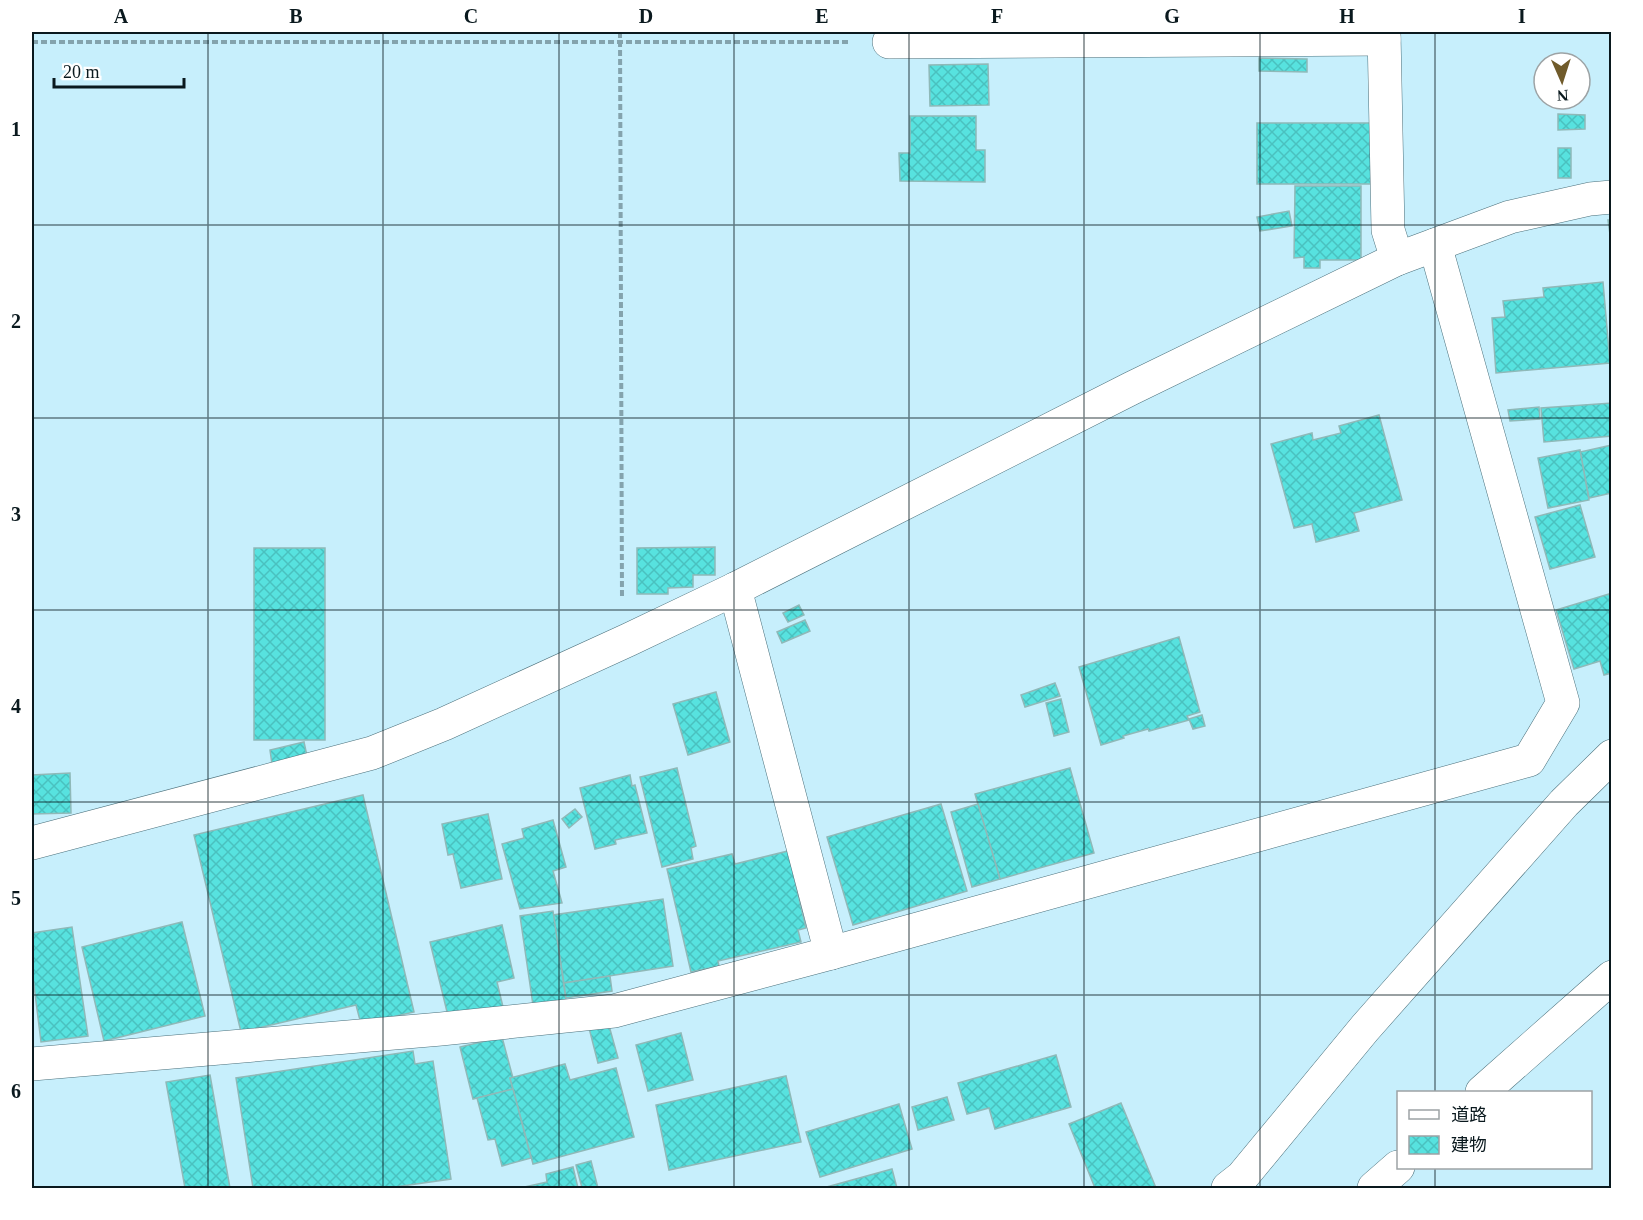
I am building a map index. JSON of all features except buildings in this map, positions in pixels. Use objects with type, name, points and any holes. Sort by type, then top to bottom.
[{"type":"street","points":[[890,42],[1384,35],[1388,230],[1397,259]]},
{"type":"street","points":[[32,843],[372,753],[444,724],[735,589],[1131,388],[1397,259],[1510,217],[1590,199],[1611,197]]},
{"type":"street","points":[[32,1064],[441,1029],[614,1011],[1528,759],[1563,703],[1436,245]]},
{"type":"street","points":[[735,589],[831,953]]},
{"type":"street","points":[[1228,1188],[1242,1177],[1365,1028],[1557,811],[1611,756]]},
{"type":"street","points":[[1483,1091],[1611,976]]},
{"type":"street","points":[[1374,1188],[1397,1168]]},
{"type":"path","points":[[620,32],[622,617],[628,640]]},
{"type":"path","points":[[32,42],[890,42]]}]
